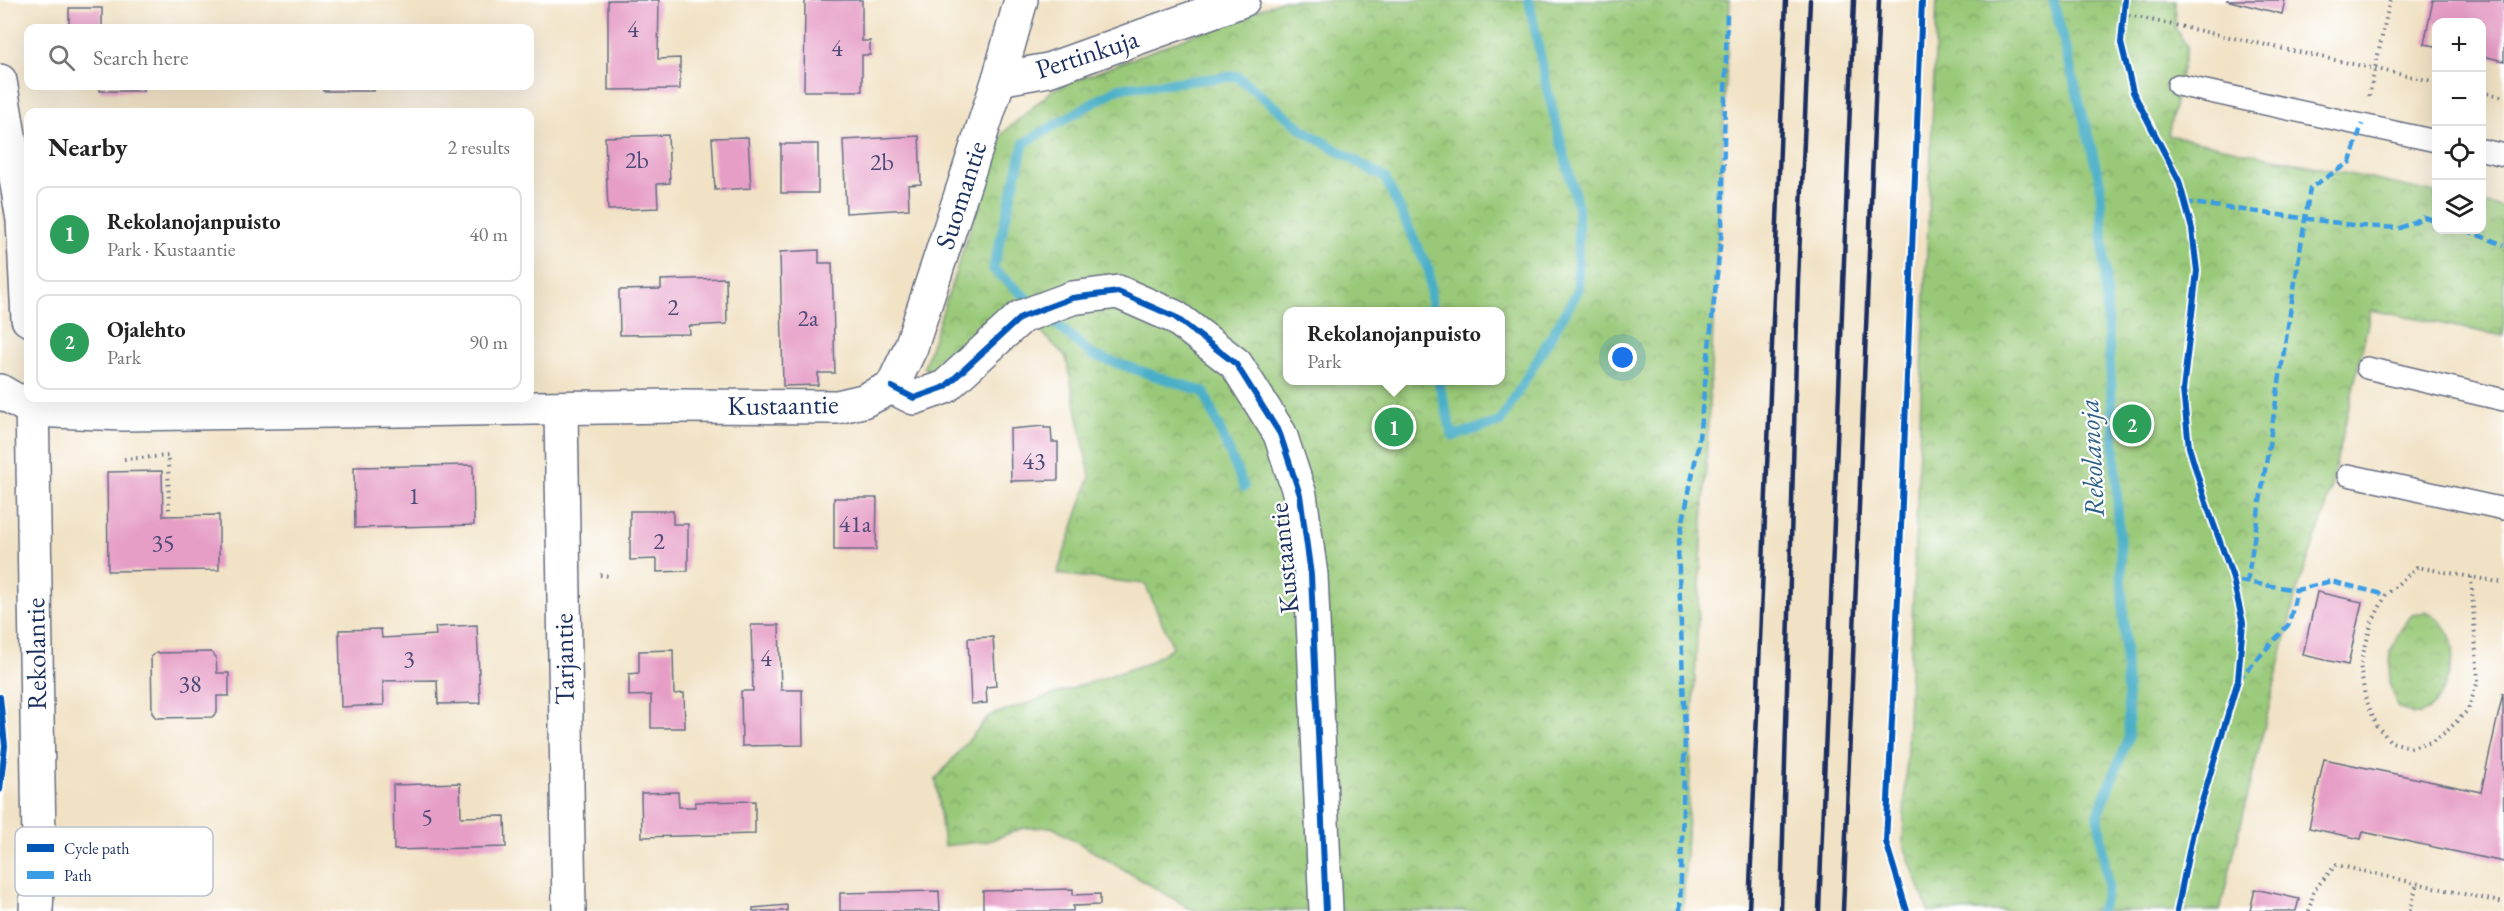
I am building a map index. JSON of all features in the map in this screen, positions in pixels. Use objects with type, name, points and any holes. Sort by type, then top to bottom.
[{"type":"street","name":"Suomantie","points":[[892,387],[911,346],[999,79],[1021,0]]},
{"type":"street","name":"Pertinkuja","points":[[999,79],[1048,70],[1243,0]]},
{"type":"street","points":[[0,81],[23,220],[24,240]]},
{"type":"street","name":"Kustaantie","points":[[32,404],[123,414],[837,407],[863,401],[892,387],[915,398],[945,387],[1020,317],[1072,298],[1118,292],[1175,317],[1236,364],[1280,434],[1300,495],[1311,575],[1326,911]]},
{"type":"street","name":"Kustaantie","points":[[0,391],[24,401]]},
{"type":"street","name":"Rekolantie","points":[[32,404],[39,827]]},
{"type":"street","name":"Tarjantie","points":[[561,408],[569,911]]},
{"type":"street","name":"Rekolantie","points":[[36,911],[37,896]]},
{"type":"lane","points":[[2178,85],[2432,140]]},
{"type":"lane","points":[[2486,151],[2504,155]]},
{"type":"lane","points":[[2367,368],[2504,400]]},
{"type":"lane","points":[[2348,475],[2504,509]]},
{"type":"path","points":[[2362,124],[2390,0]]},
{"type":"path","points":[[2122,24],[2123,11],[2432,81]]},
{"type":"path","points":[[2486,93],[2504,97]]},
{"type":"path","points":[[124,459],[168,456],[169,510]]},
{"type":"path","points":[[2471,577],[2478,681],[2468,710],[2447,731],[2431,742],[2411,747],[2391,742],[2377,726],[2365,697],[2360,664],[2372,622],[2386,595],[2417,567],[2504,583]]},
{"type":"path","points":[[2309,911],[2314,890],[2336,865],[2504,903]]},
{"type":"path","points":[[2410,911],[2417,884]]},
{"type":"green space","points":[[1283,0],[1730,0],[1683,911],[1194,911],[1052,827],[1023,828],[989,841],[944,846],[936,779],[989,716],[1148,663],[1173,647],[1145,584],[1057,574],[1090,477],[1066,357],[1019,310],[937,377],[924,367],[1002,134],[1054,89]]},
{"type":"green space","points":[[1937,0],[2176,0],[2175,28],[2187,46],[2168,135],[2432,192],[2432,234],[2486,234],[2486,204],[2504,208],[2504,336],[2371,310],[2325,512],[2297,591],[2220,911],[1928,911],[1903,843]]},
{"type":"green space","points":[[2425,612],[2436,617],[2444,625],[2452,641],[2453,654],[2449,674],[2435,703],[2423,713],[2416,714],[2397,706],[2389,682],[2391,651],[2400,631],[2412,615]]},
{"type":"building","points":[[608,0],[659,0],[658,59],[680,58],[680,89],[608,90]]},
{"type":"building","points":[[805,0],[862,0],[862,41],[870,41],[870,55],[862,55],[862,91],[804,91]]},
{"type":"building","points":[[2226,0],[2285,0],[2282,14]]},
{"type":"building","points":[[2433,0],[2504,0],[2504,61],[2486,57],[2486,18],[2432,18],[2432,45],[2424,44]]},
{"type":"building","points":[[69,8],[102,8],[102,24],[69,24]]},
{"type":"building","points":[[100,90],[143,90],[143,91]]},
{"type":"building","points":[[323,90],[374,90],[374,91]]},
{"type":"building","points":[[668,135],[670,183],[657,184],[658,208],[608,210],[605,137]]},
{"type":"building","points":[[919,136],[921,184],[908,185],[909,209],[846,213],[843,140]]},
{"type":"building","points":[[748,137],[751,188],[715,190],[712,138]]},
{"type":"building","points":[[781,144],[818,144],[818,193],[781,193]]},
{"type":"building","points":[[819,250],[819,263],[832,263],[835,373],[818,373],[818,385],[783,386],[780,252]]},
{"type":"building","points":[[726,278],[727,324],[689,326],[690,334],[620,335],[619,290],[661,289],[661,280]]},
{"type":"building","points":[[1044,426],[1044,428],[1051,428],[1052,442],[1058,442],[1058,480],[1011,481],[1010,429]]},
{"type":"building","points":[[473,465],[474,525],[355,528],[354,467]]},
{"type":"building","points":[[162,471],[163,516],[219,515],[219,570],[108,571],[107,472]]},
{"type":"building","points":[[834,498],[877,498],[876,550],[834,550]]},
{"type":"building","points":[[630,511],[673,511],[673,524],[688,524],[688,571],[657,572],[657,559],[630,560]]},
{"type":"building","points":[[2317,592],[2362,602],[2348,665],[2303,655]]},
{"type":"building","points":[[477,625],[480,703],[438,704],[437,680],[383,681],[384,705],[341,707],[339,630],[381,629],[382,638],[436,635],[435,627]]},
{"type":"building","points":[[751,625],[779,625],[781,690],[802,690],[803,745],[742,746],[741,691],[753,691]]},
{"type":"building","points":[[993,637],[996,686],[986,687],[987,703],[971,704],[968,638]]},
{"type":"building","points":[[673,650],[674,694],[684,693],[685,728],[651,728],[651,695],[629,696],[629,674],[639,673],[639,651]]},
{"type":"building","points":[[211,652],[216,657],[217,673],[229,673],[229,696],[217,696],[217,712],[212,717],[156,718],[152,713],[151,657],[156,653]]},
{"type":"building","points":[[2503,693],[2504,862],[2363,832],[2361,839],[2309,828],[2324,759],[2481,792]]},
{"type":"building","points":[[460,783],[461,817],[505,816],[506,847],[394,850],[393,785]]},
{"type":"building","points":[[678,792],[679,807],[695,807],[695,802],[755,801],[755,834],[642,837],[641,793]]},
{"type":"building","points":[[1073,889],[1073,895],[1100,894],[1100,905],[1073,906],[1073,911],[983,911],[983,891]]},
{"type":"building","points":[[2255,889],[2299,899],[2296,911],[2250,911]]},
{"type":"building","points":[[939,891],[940,911],[840,911],[840,893]]},
{"type":"building","points":[[787,905],[787,911],[753,911],[753,908]]},
{"type":"waterway","points":[[1439,385],[1453,436],[1500,422],[1578,291],[1578,207],[1546,84],[1529,0]]},
{"type":"waterway","name":"Rekolanoja","points":[[2053,0],[2100,182],[2122,584],[2129,736],[2098,814],[2108,887],[2100,911]]},
{"type":"waterway","points":[[1244,487],[1204,392],[1092,355],[993,269],[1024,143],[1119,88],[1237,76],[1306,132],[1385,178],[1429,271],[1432,307]]},
{"type":"railway","points":[[1749,911],[1786,0]]},
{"type":"railway","points":[[1781,911],[1798,281],[1810,0]]},
{"type":"railway","points":[[1819,911],[1854,0]]},
{"type":"railway","points":[[1843,911],[1879,0]]},
{"type":"marked path","points":[[1680,911],[1685,734],[1678,546],[1698,447],[1722,229],[1727,12]]},
{"type":"marked path","points":[[2247,583],[2310,188],[2350,162],[2362,124]]},
{"type":"marked path","points":[[2184,202],[2360,226],[2400,228],[2425,217],[2432,220]]},
{"type":"marked path","points":[[2475,234],[2504,245]]},
{"type":"marked path","points":[[2240,581],[2297,590]]},
{"type":"marked path","points":[[2238,680],[2289,624],[2297,590],[2331,581],[2386,595]]},
{"type":"cycle path","points":[[1907,911],[1886,842],[1922,0]]},
{"type":"cycle path","points":[[2125,0],[2121,43],[2133,92],[2179,181],[2192,229],[2197,271],[2183,390],[2189,447],[2232,575],[2243,623],[2238,680],[2193,832],[2177,911]]},
{"type":"cycle path","points":[[892,387],[914,398],[945,387],[1021,317],[1072,298],[1118,292],[1175,317],[1236,364],[1280,434],[1300,495],[1311,575],[1326,911]]},
{"type":"cycle path","points":[[0,697],[5,746],[0,790]]},
{"type":"place","name":"Ojalehto","points":[[2132,424]]},
{"type":"place","name":"Rekolanojanpuisto","points":[[1394,427]]}]
